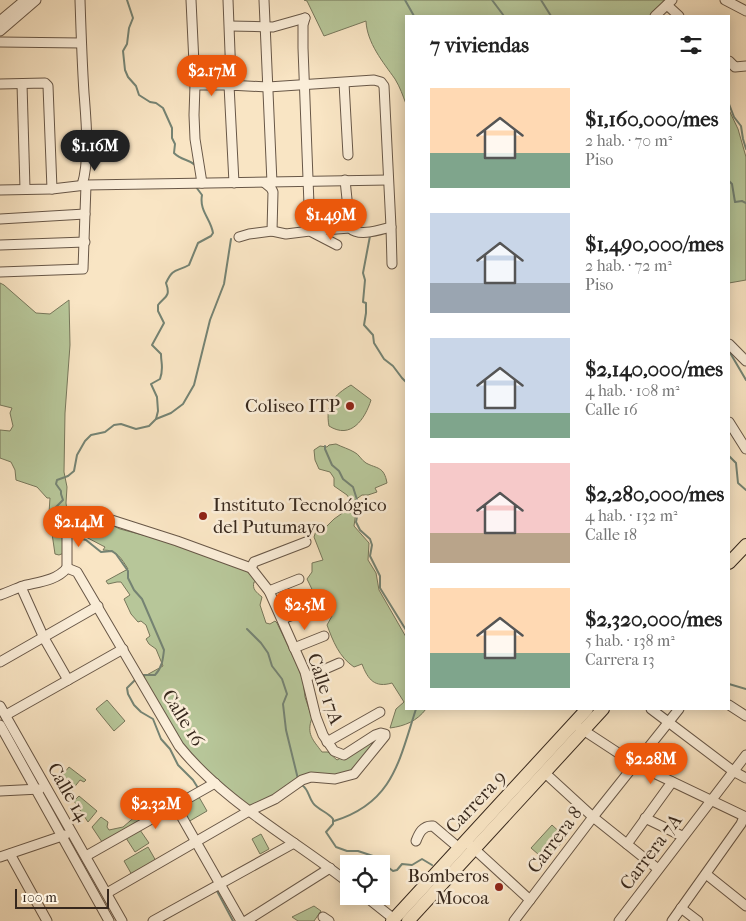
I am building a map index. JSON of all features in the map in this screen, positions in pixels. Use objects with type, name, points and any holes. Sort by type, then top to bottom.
[{"type":"highway","points":[[730,563],[746,545]]},
{"type":"highway","name":"Carrera 9","points":[[393,920],[545,773],[578,727],[587,710]]},
{"type":"highway","name":"Carrera 9","points":[[408,921],[467,847],[578,727],[602,710]]},
{"type":"street","points":[[0,21],[25,0]]},
{"type":"street","points":[[0,31],[36,0]]},
{"type":"street","points":[[0,272],[83,269],[86,124],[80,0]]},
{"type":"street","points":[[191,0],[197,182]]},
{"type":"street","points":[[228,0],[231,78],[229,85],[234,183]]},
{"type":"street","points":[[264,0],[268,88],[268,183],[272,192],[272,231]]},
{"type":"street","points":[[725,0],[746,10]]},
{"type":"street","points":[[656,15],[670,3],[678,15]]},
{"type":"street","points":[[230,26],[274,27],[306,18],[303,25],[310,230]]},
{"type":"street","points":[[0,42],[81,44]]},
{"type":"street","points":[[730,62],[735,66],[746,66]]},
{"type":"street","points":[[195,85],[268,88],[374,80],[381,82],[384,86],[392,264]]},
{"type":"street","points":[[344,83],[348,155]]},
{"type":"street","points":[[0,84],[45,84],[48,86],[52,188]]},
{"type":"street","points":[[22,84],[24,189]]},
{"type":"street","points":[[345,180],[350,228]]},
{"type":"street","points":[[0,190],[84,185],[197,182],[268,183],[388,180]]},
{"type":"street","points":[[0,219],[85,214]]},
{"type":"street","points":[[239,237],[272,231],[286,234],[310,230],[350,228],[353,231],[362,232],[391,227]]},
{"type":"street","points":[[310,230],[337,246]]},
{"type":"street","points":[[0,245],[85,242]]},
{"type":"street","points":[[730,345],[746,361]]},
{"type":"street","points":[[730,428],[746,449]]},
{"type":"street","points":[[0,595],[62,574],[67,568],[67,535],[75,520],[88,515],[96,515],[178,541],[251,568],[254,562],[306,542]]},
{"type":"street","name":"Calle 16","points":[[67,568],[78,572],[179,746],[191,761],[249,811],[340,876]]},
{"type":"street","name":"Calle 17A","points":[[251,568],[269,592],[307,676],[316,717],[327,742]]},
{"type":"street","points":[[269,592],[299,579]]},
{"type":"street","points":[[21,587],[44,638],[68,680]]},
{"type":"street","points":[[0,662],[98,606]]},
{"type":"street","points":[[282,619],[312,608]]},
{"type":"street","points":[[294,648],[324,636]]},
{"type":"street","points":[[6,716],[123,649]]},
{"type":"street","points":[[307,676],[340,663]]},
{"type":"street","name":"Calle 14","points":[[0,706],[122,921]]},
{"type":"street","points":[[730,706],[746,716]]},
{"type":"street","points":[[652,710],[733,771],[746,778]]},
{"type":"street","name":"Carrera 8","points":[[514,921],[593,817],[678,710]]},
{"type":"street","points":[[107,893],[249,811],[275,799],[300,781],[311,777],[335,779],[354,774],[385,734],[375,735],[344,755],[334,751],[327,742],[380,712]]},
{"type":"street","name":"Calle 14","points":[[0,725],[109,921]]},
{"type":"street","points":[[578,727],[635,764],[745,817],[672,921]]},
{"type":"street","name":"Carrera 7A","points":[[621,920],[682,836],[746,754]]},
{"type":"street","points":[[545,773],[593,817],[658,869]]},
{"type":"street","points":[[86,856],[215,782]]},
{"type":"street","points":[[627,844],[672,782]]},
{"type":"street","points":[[0,791],[48,789]]},
{"type":"street","points":[[175,805],[241,921]]},
{"type":"street","points":[[645,818],[682,836]]},
{"type":"street","points":[[416,841],[421,830],[433,826],[467,847],[530,900]]},
{"type":"street","points":[[0,857],[72,832]]},
{"type":"street","points":[[153,921],[294,843]]},
{"type":"street","points":[[10,854],[47,921]]},
{"type":"street","points":[[246,921],[330,868]]},
{"type":"street","points":[[706,874],[746,906]]},
{"type":"street","points":[[376,905],[393,920]]},
{"type":"street","points":[[681,908],[698,921]]},
{"type":"green space","points":[[304,0],[668,0],[659,15],[405,15],[405,102],[397,82],[372,45],[366,21],[324,36],[307,1]]},
{"type":"green space","points":[[730,112],[738,129],[746,157],[746,280],[730,283]]},
{"type":"green space","points":[[0,283],[36,313],[50,314],[69,300],[70,345],[65,413],[64,472],[67,487],[66,503],[68,517],[64,526],[64,553],[59,555],[55,554],[49,513],[50,498],[47,498],[37,487],[16,480],[15,470],[11,462],[0,458],[0,430],[10,431],[13,426],[10,413],[12,408],[0,405]]},
{"type":"green space","name":"Coliseo ITP","points":[[351,385],[371,400],[365,414],[356,425],[344,431],[337,430],[329,426],[328,412],[332,401]]},
{"type":"green space","points":[[336,444],[356,453],[366,463],[382,471],[386,478],[387,483],[375,488],[377,492],[362,495],[355,500],[357,505],[354,526],[369,543],[368,560],[376,573],[379,590],[405,635],[405,710],[425,710],[415,720],[395,727],[390,728],[396,709],[404,702],[392,683],[381,684],[373,681],[362,664],[354,667],[340,654],[327,625],[332,616],[324,614],[307,579],[312,572],[312,563],[323,560],[314,537],[316,531],[321,532],[334,519],[351,507],[351,501],[347,495],[334,486],[334,478],[330,472],[319,469],[315,460],[314,450],[320,446],[327,447]]},
{"type":"green space","points":[[99,519],[120,529],[173,543],[218,561],[248,569],[258,581],[254,582],[254,589],[262,597],[260,605],[266,623],[270,624],[275,621],[277,623],[298,667],[312,718],[310,733],[322,752],[328,752],[337,760],[382,735],[348,774],[308,776],[252,809],[231,793],[186,751],[143,677],[163,666],[156,649],[146,639],[150,636],[146,625],[141,621],[138,622],[131,614],[124,599],[130,595],[121,582],[108,584],[106,581],[128,569],[121,558],[112,551],[103,550],[105,547],[84,536],[71,534],[73,527],[79,523]]},
{"type":"green space","points":[[107,700],[125,721],[114,731],[96,709]]},
{"type":"green space","points":[[69,767],[86,780],[84,782],[80,780],[69,794],[60,778]]},
{"type":"green space","points":[[79,796],[97,811],[88,822],[74,801]]},
{"type":"green space","points":[[199,797],[207,811],[188,822],[180,808]]},
{"type":"green space","points":[[137,815],[139,817],[141,815],[144,818],[102,842],[92,827],[101,817],[108,822],[107,827],[109,830],[123,827]]},
{"type":"green space","points":[[552,825],[566,838],[546,861],[531,848]]},
{"type":"green space","points":[[140,830],[149,843],[135,852],[126,838]]},
{"type":"green space","points":[[261,834],[269,849],[260,854],[252,839]]},
{"type":"green space","points":[[148,847],[156,861],[132,875],[124,861]]},
{"type":"green space","points":[[314,906],[321,911],[314,921],[298,921],[292,917]]},
{"type":"waterway","points":[[127,0],[133,18],[129,28],[127,44],[123,51],[125,70],[136,86],[139,95],[163,108],[172,128],[172,138],[175,144],[174,153],[195,165]]},
{"type":"waterway","points":[[405,0],[413,15]]},
{"type":"waterway","points":[[492,0],[503,15]]},
{"type":"waterway","points":[[541,0],[550,15]]},
{"type":"waterway","points":[[730,107],[734,117],[741,126],[746,149]]},
{"type":"waterway","points":[[730,182],[735,202],[742,201],[746,203]]},
{"type":"waterway","points":[[64,534],[62,522],[54,516],[56,507],[63,500],[61,491],[56,484],[57,480],[68,476],[74,471],[77,455],[85,441],[91,435],[105,432],[114,425],[121,424],[136,429],[149,426],[156,419],[158,411],[157,397],[151,384],[160,379],[162,366],[161,354],[152,345],[164,323],[158,311],[158,305],[168,294],[166,283],[171,274],[189,265],[198,243],[213,233],[202,206],[202,195],[196,187]]},
{"type":"waterway","points":[[370,236],[363,273],[365,280],[363,302],[366,303],[364,325],[373,335],[374,343],[384,359],[393,366],[405,381]]},
{"type":"waterway","points":[[156,419],[171,413],[183,404],[194,385],[210,320],[224,284],[231,239]]},
{"type":"waterway","points":[[730,353],[746,380]]},
{"type":"waterway","points":[[325,446],[332,465],[339,471],[343,479],[353,487],[359,506],[356,522],[360,530],[370,539],[372,545],[370,556],[380,576],[380,588],[405,628]]},
{"type":"waterway","points":[[730,457],[736,463],[738,483],[746,490]]},
{"type":"waterway","points":[[70,536],[86,540],[101,552],[112,551],[128,571],[128,578],[134,590],[142,599],[164,650],[162,663],[155,675],[143,675]]},
{"type":"waterway","points":[[247,629],[261,643],[268,653],[272,666],[282,679],[287,694],[283,704],[286,730],[298,779]]},
{"type":"waterway","points":[[135,680],[127,688],[134,705],[153,719],[161,739],[170,749],[178,765],[198,788]]},
{"type":"waterway","points":[[730,684],[746,689]]},
{"type":"waterway","points":[[334,821],[354,813],[369,803],[391,778],[416,710]]},
{"type":"waterway","points":[[302,785],[315,805],[333,819],[333,824],[326,832],[336,847],[373,856],[393,871],[397,870],[402,864],[412,865],[422,859],[432,865]]},
{"type":"waterway","points":[[217,891],[233,921]]},
{"type":"place","name":"Coliseo ITP","points":[[350,406]]},
{"type":"place","name":"Instituto Tecnológico del Putumayo","points":[[203,516]]},
{"type":"place","name":"Bomberos Mocoa","points":[[499,887]]}]
